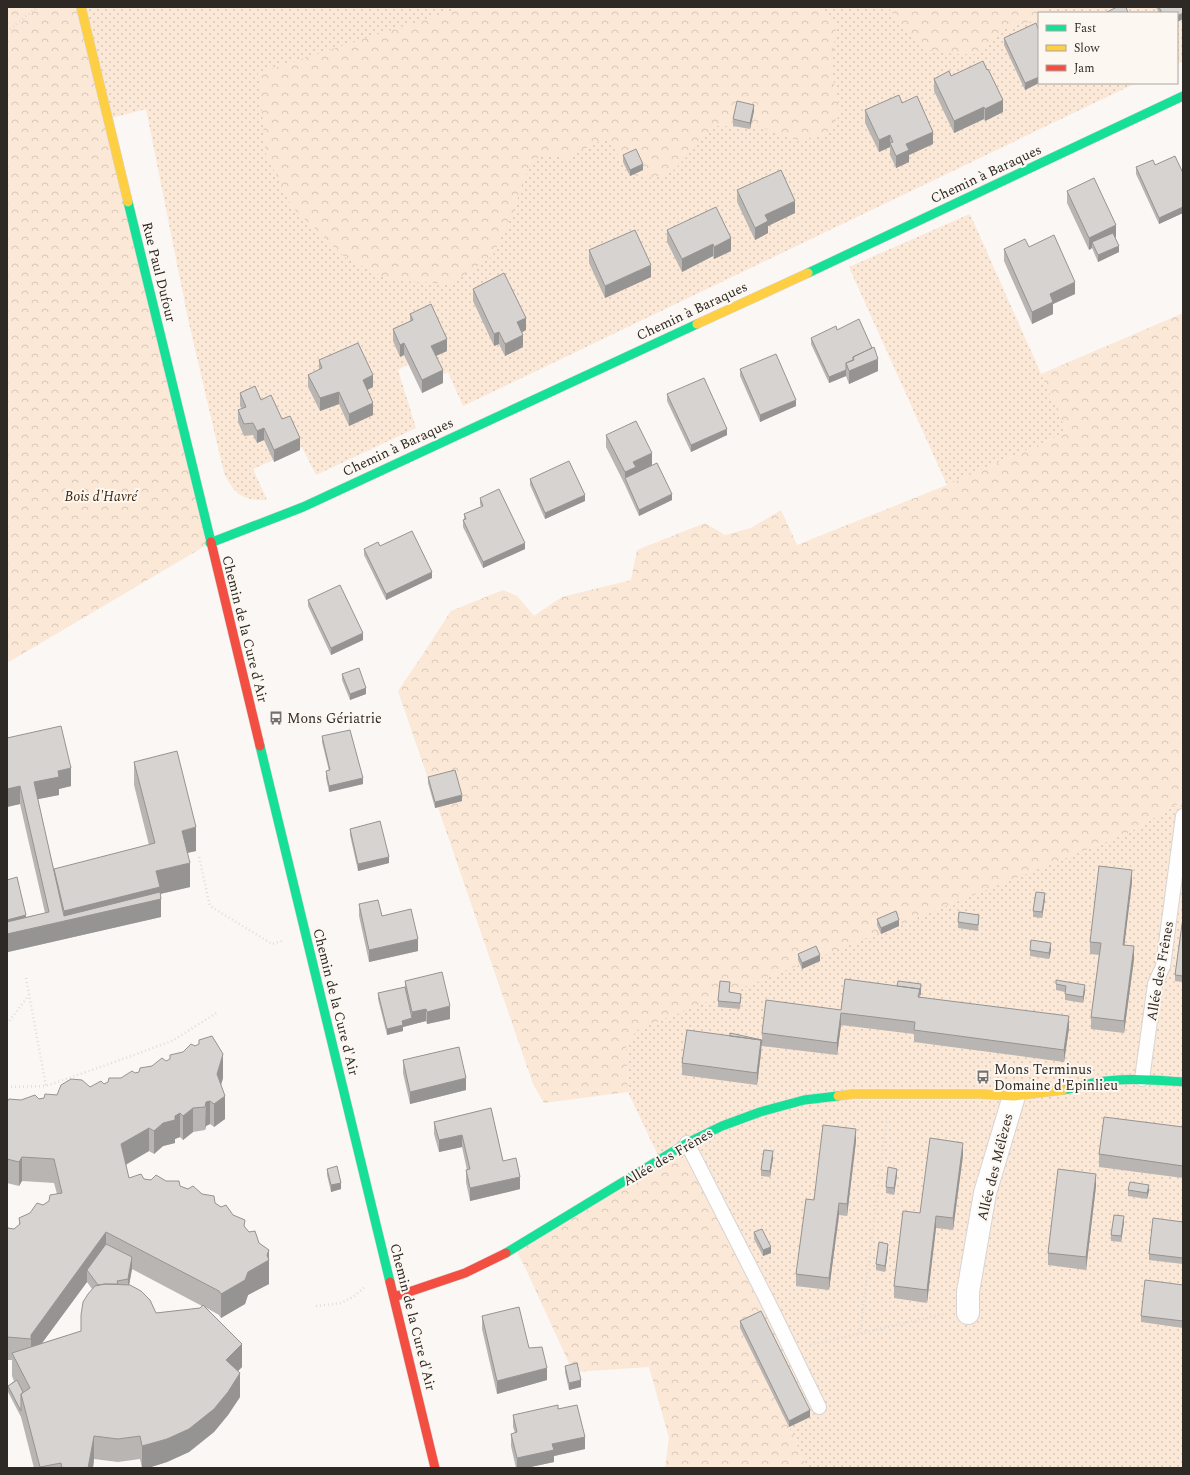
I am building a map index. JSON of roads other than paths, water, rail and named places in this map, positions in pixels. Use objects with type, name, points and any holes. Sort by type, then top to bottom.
[{"type":"street","name":"Rue Paul Dufour","points":[[81,7],[210,543]]},
{"type":"street","name":"Chemin à Baraques","points":[[210,543],[311,503],[818,268],[1183,96]]},
{"type":"street","name":"Chemin de la Cure d'Air","points":[[210,543],[435,1468]]},
{"type":"street","name":"Allée des Mélèzes","points":[[968,1311],[968,1292],[985,1193],[1014,1096],[1094,1083],[1142,1079],[1183,1082]]},
{"type":"street","name":"Allée des Frênes","points":[[394,1297],[465,1273],[515,1249],[687,1143],[722,1126],[760,1112],[804,1100],[853,1094],[980,1094],[1014,1096]]},
{"type":"lane","name":"Allée des Frênes","points":[[1142,1079],[1155,984],[1163,966],[1183,816]]},
{"type":"lane","points":[[687,1143],[819,1407]]},
{"type":"place","name":"Mons Gériatrie","points":[[276,718]]},
{"type":"place","name":"Mons Terminus Domaine d'Epinlieu","points":[[983,1077]]},
{"type":"park label","name":"Bois d'Havré","points":[[101,496]]}]
